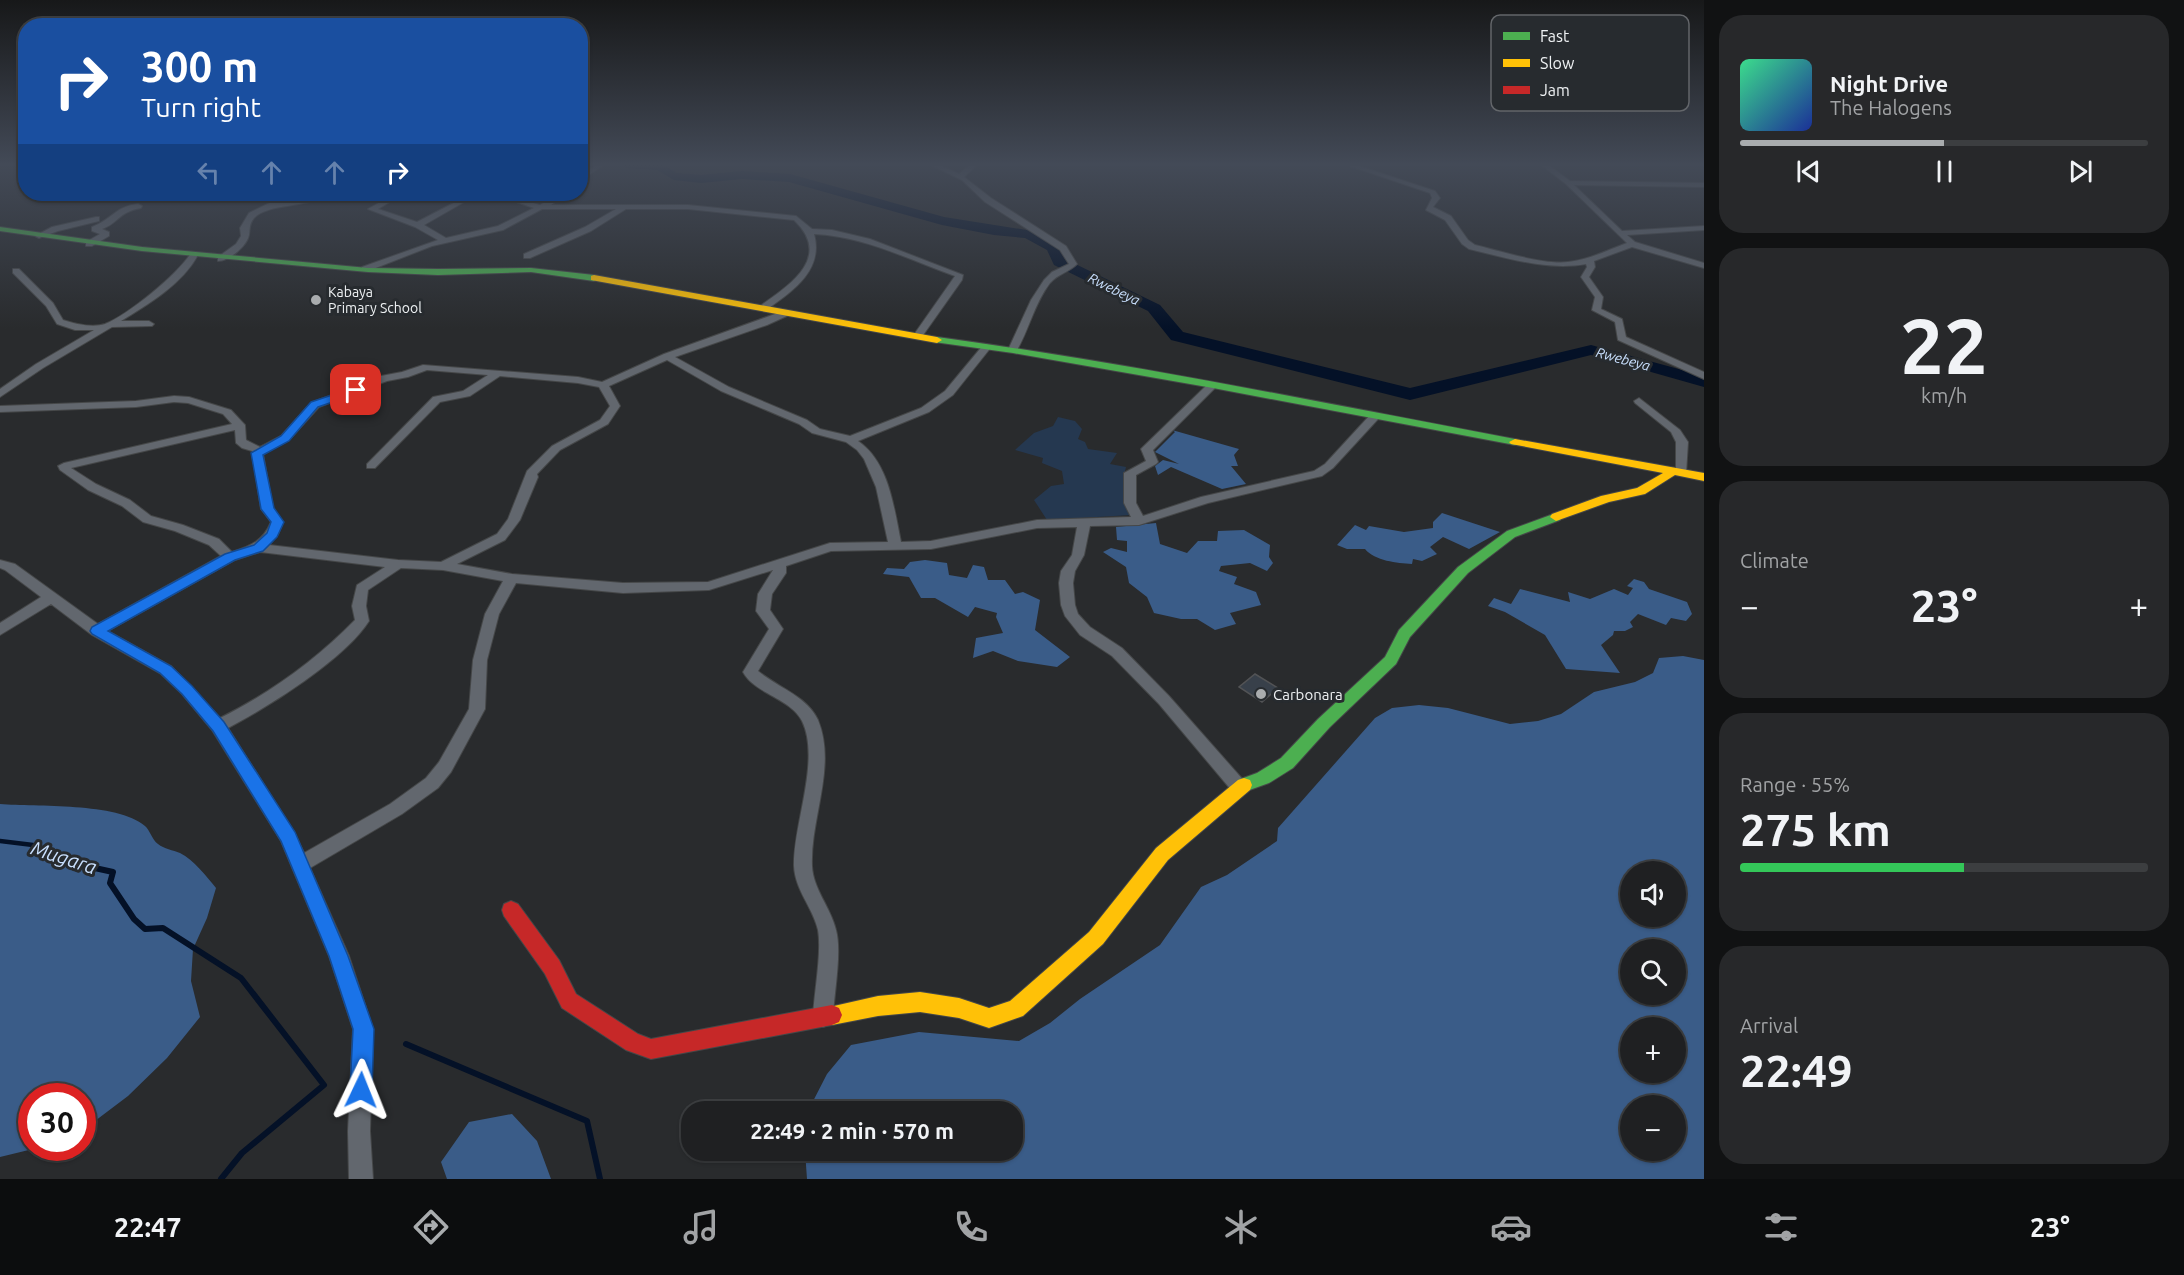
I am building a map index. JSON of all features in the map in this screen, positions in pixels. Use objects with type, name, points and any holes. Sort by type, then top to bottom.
[{"type":"main road","points":[[0,229],[89,244],[220,259],[420,272],[489,269],[549,270],[918,336],[1213,385],[1704,477]]},
{"type":"main road","points":[[511,910],[552,968],[569,1001],[633,1043],[651,1049],[878,1006],[920,1002],[959,1008],[989,1017],[1016,1009],[1096,938],[1162,854],[1239,787],[1263,778],[1287,763],[1324,723],[1391,660],[1404,634],[1463,570],[1511,534],[1605,499],[1641,491],[1678,472]]},
{"type":"street","points":[[39,236],[56,229],[96,219]]},
{"type":"street","points":[[89,244],[106,234],[95,229],[107,225],[110,219]]},
{"type":"street","points":[[220,259],[239,246],[245,236],[244,228],[248,219]]},
{"type":"street","points":[[401,219],[418,225],[444,240]]},
{"type":"street","points":[[418,225],[429,219]]},
{"type":"street","points":[[365,269],[444,240],[500,228],[517,219]]},
{"type":"street","points":[[527,256],[588,229],[605,219]]},
{"type":"street","points":[[763,308],[793,285],[807,270],[813,258],[815,243],[810,231],[797,219]]},
{"type":"street","points":[[1013,350],[1049,280],[1055,273],[1070,267],[1063,248],[1016,219]]},
{"type":"street","points":[[1449,219],[1465,242],[1472,247],[1550,264],[1566,265],[1590,260],[1632,244]]},
{"type":"street","points":[[1607,219],[1632,244],[1704,266]]},
{"type":"street","points":[[1622,233],[1704,228]]},
{"type":"street","points":[[810,231],[832,232],[867,241],[959,275],[958,280],[918,336]]},
{"type":"street","points":[[0,394],[51,358],[108,326],[152,297],[185,269],[194,255]]},
{"type":"street","points":[[1590,260],[1591,267],[1585,277],[1599,297],[1596,310],[1619,321],[1621,338],[1704,375]]},
{"type":"street","points":[[16,271],[50,305],[60,322],[75,327],[149,324]]},
{"type":"street","points":[[259,548],[272,534],[278,522],[267,509],[257,453],[285,438],[315,405],[386,378],[404,375],[426,367],[578,380],[603,385],[667,356],[764,323],[786,313]]},
{"type":"street","points":[[850,440],[925,410],[949,393],[987,346]]},
{"type":"street","points":[[667,356],[725,389],[803,422],[813,431],[850,440],[868,453],[887,508],[895,546]]},
{"type":"street","points":[[371,466],[437,399],[466,394],[497,374]]},
{"type":"street","points":[[443,566],[501,537],[514,520],[532,477],[531,473],[546,456],[604,422],[615,406],[603,385]]},
{"type":"street","points":[[1139,521],[1130,503],[1130,473],[1152,462],[1147,449],[1213,385]]},
{"type":"street","points":[[0,409],[189,400],[227,412],[240,425],[240,441],[246,446],[260,450]]},
{"type":"street","points":[[1639,401],[1675,430],[1682,442],[1678,472]]},
{"type":"street","points":[[97,631],[230,557],[259,548],[398,564],[443,566],[512,578],[623,588],[709,586],[830,547],[932,545],[1037,524],[1139,521],[1205,500],[1318,474],[1329,466],[1375,416]]},
{"type":"street","points":[[230,557],[214,542],[179,528],[147,519],[126,503],[92,487],[64,468],[240,425]]},
{"type":"street","points":[[1084,523],[1078,555],[1068,571],[1066,583],[1072,616],[1085,631],[1117,652],[1164,700],[1239,787]]},
{"type":"street","points":[[780,563],[779,573],[765,594],[763,611],[776,628],[771,640],[750,672],[802,710],[810,719],[814,738],[816,775],[803,868],[828,932],[823,1017]]},
{"type":"street","points":[[0,564],[10,567],[97,631],[166,670],[218,726],[288,837],[339,956],[363,1029],[359,1131],[361,1179]]},
{"type":"street","points":[[218,726],[240,716],[341,644],[362,621],[359,606],[362,588],[398,564]]},
{"type":"street","points":[[300,865],[396,809],[432,783],[445,767],[477,709],[480,660],[492,614],[501,594],[512,578]]},
{"type":"street","points":[[0,630],[51,597]]},
{"type":"shaded area","points":[[1058,417],[1075,421],[1082,429],[1078,439],[1085,442],[1088,449],[1117,453],[1110,464],[1126,467],[1124,475],[1131,515],[1047,520],[1034,500],[1051,486],[1064,484],[1062,471],[1042,463],[1043,458],[1015,450],[1034,433],[1053,426]]},
{"type":"shaded area","points":[[1172,430],[1239,449],[1234,455],[1238,466],[1231,466],[1246,484],[1222,489],[1171,467],[1158,475],[1155,466],[1163,460],[1179,464],[1155,452],[1175,432]]},
{"type":"shaded area","points":[[1442,513],[1500,532],[1469,549],[1443,537],[1430,547],[1437,554],[1422,561],[1413,559],[1412,564],[1380,559],[1365,549],[1347,549],[1337,545],[1355,525],[1366,530],[1369,526],[1404,532],[1433,528],[1433,522]]},
{"type":"shaded area","points":[[1156,523],[1160,544],[1187,553],[1198,541],[1217,541],[1218,531],[1244,530],[1270,545],[1269,557],[1273,563],[1267,571],[1250,563],[1221,566],[1219,571],[1237,577],[1234,584],[1256,592],[1261,605],[1230,613],[1236,624],[1215,630],[1197,619],[1181,619],[1154,613],[1147,597],[1129,583],[1126,567],[1103,552],[1111,548],[1127,552],[1127,541],[1117,540],[1116,527]]},
{"type":"shaded area","points":[[925,560],[947,563],[949,575],[967,578],[973,565],[984,567],[988,580],[1005,580],[1015,594],[1023,592],[1040,600],[1035,630],[1070,657],[1057,667],[1018,661],[993,651],[973,658],[976,638],[1003,633],[996,617],[997,613],[975,607],[968,617],[935,598],[921,598],[909,577],[883,574],[887,568],[904,569],[910,562]]},
{"type":"shaded area","points":[[1634,579],[1644,582],[1649,589],[1687,602],[1692,614],[1686,621],[1671,618],[1666,625],[1638,614],[1630,622],[1633,627],[1625,631],[1614,631],[1613,635],[1601,645],[1620,673],[1566,669],[1545,635],[1505,612],[1488,606],[1494,598],[1511,604],[1520,589],[1570,602],[1568,592],[1590,599],[1614,589],[1628,595],[1633,588],[1627,586]]},
{"type":"shaded area","points":[[1683,656],[1704,660],[1704,1179],[807,1179],[806,1161],[1023,1161],[1023,1101],[813,1101],[827,1074],[851,1045],[919,1032],[1019,1041],[1050,1023],[1080,999],[1160,945],[1201,887],[1227,875],[1277,841],[1278,828],[1375,718],[1392,708],[1419,705],[1448,708],[1510,724],[1538,721],[1561,714],[1594,692],[1635,682],[1653,673],[1659,658]]},
{"type":"shaded area","points":[[0,804],[96,809],[132,818],[145,826],[158,844],[190,860],[216,888],[207,918],[193,949],[191,981],[200,1017],[167,1058],[128,1096],[96,1120],[96,1083],[18,1083],[18,1153],[0,1157]]},
{"type":"shaded area","points":[[512,1114],[537,1141],[551,1179],[447,1179],[441,1162],[469,1122]]},
{"type":"building","name":"Carbonara","points":[[1255,674],[1278,688],[1262,702],[1239,687]]},
{"type":"waterway","name":"Rwebeya","points":[[935,219],[994,231],[1028,234],[1053,248],[1059,262],[1154,308],[1177,336],[1410,394],[1591,350],[1704,382]]},
{"type":"waterway","name":"Mugara","points":[[0,841],[33,845],[75,865]]},
{"type":"waterway","points":[[72,863],[113,872],[110,883],[134,919],[145,929],[163,928],[241,978],[324,1085],[242,1153],[221,1179]]},
{"type":"waterway","points":[[406,1044],[587,1121],[600,1179]]},
{"type":"traffic: fast","points":[[0,229],[142,249],[368,270],[438,272],[531,270],[594,278]]},
{"type":"traffic: fast","points":[[937,340],[1013,350],[1213,385],[1515,442]]},
{"type":"traffic: fast","points":[[1244,785],[1263,778],[1287,763],[1324,723],[1391,660],[1404,634],[1463,570],[1511,534],[1556,517]]},
{"type":"traffic: slow","points":[[594,278],[937,340]]},
{"type":"traffic: slow","points":[[1515,442],[1704,477]]},
{"type":"traffic: slow","points":[[1556,517],[1605,499],[1641,491],[1674,471]]},
{"type":"traffic: slow","points":[[832,1015],[878,1006],[920,1002],[959,1008],[989,1018],[1016,1009],[1096,938],[1162,854],[1244,785]]},
{"type":"traffic: jam","points":[[511,910],[552,967],[569,1001],[633,1043],[651,1049],[832,1015]]},
{"type":"place","name":"Kabaya Primary School","points":[[316,300]]},
{"type":"place","name":"Carbonara","points":[[1261,694]]},
{"type":"route","points":[[356,390],[315,405],[285,438],[266,446],[257,453],[267,509],[278,522],[272,534],[259,548],[230,557],[207,572],[97,631],[166,670],[187,690],[218,726],[288,837],[339,956],[363,1029],[361,1090]]}]
